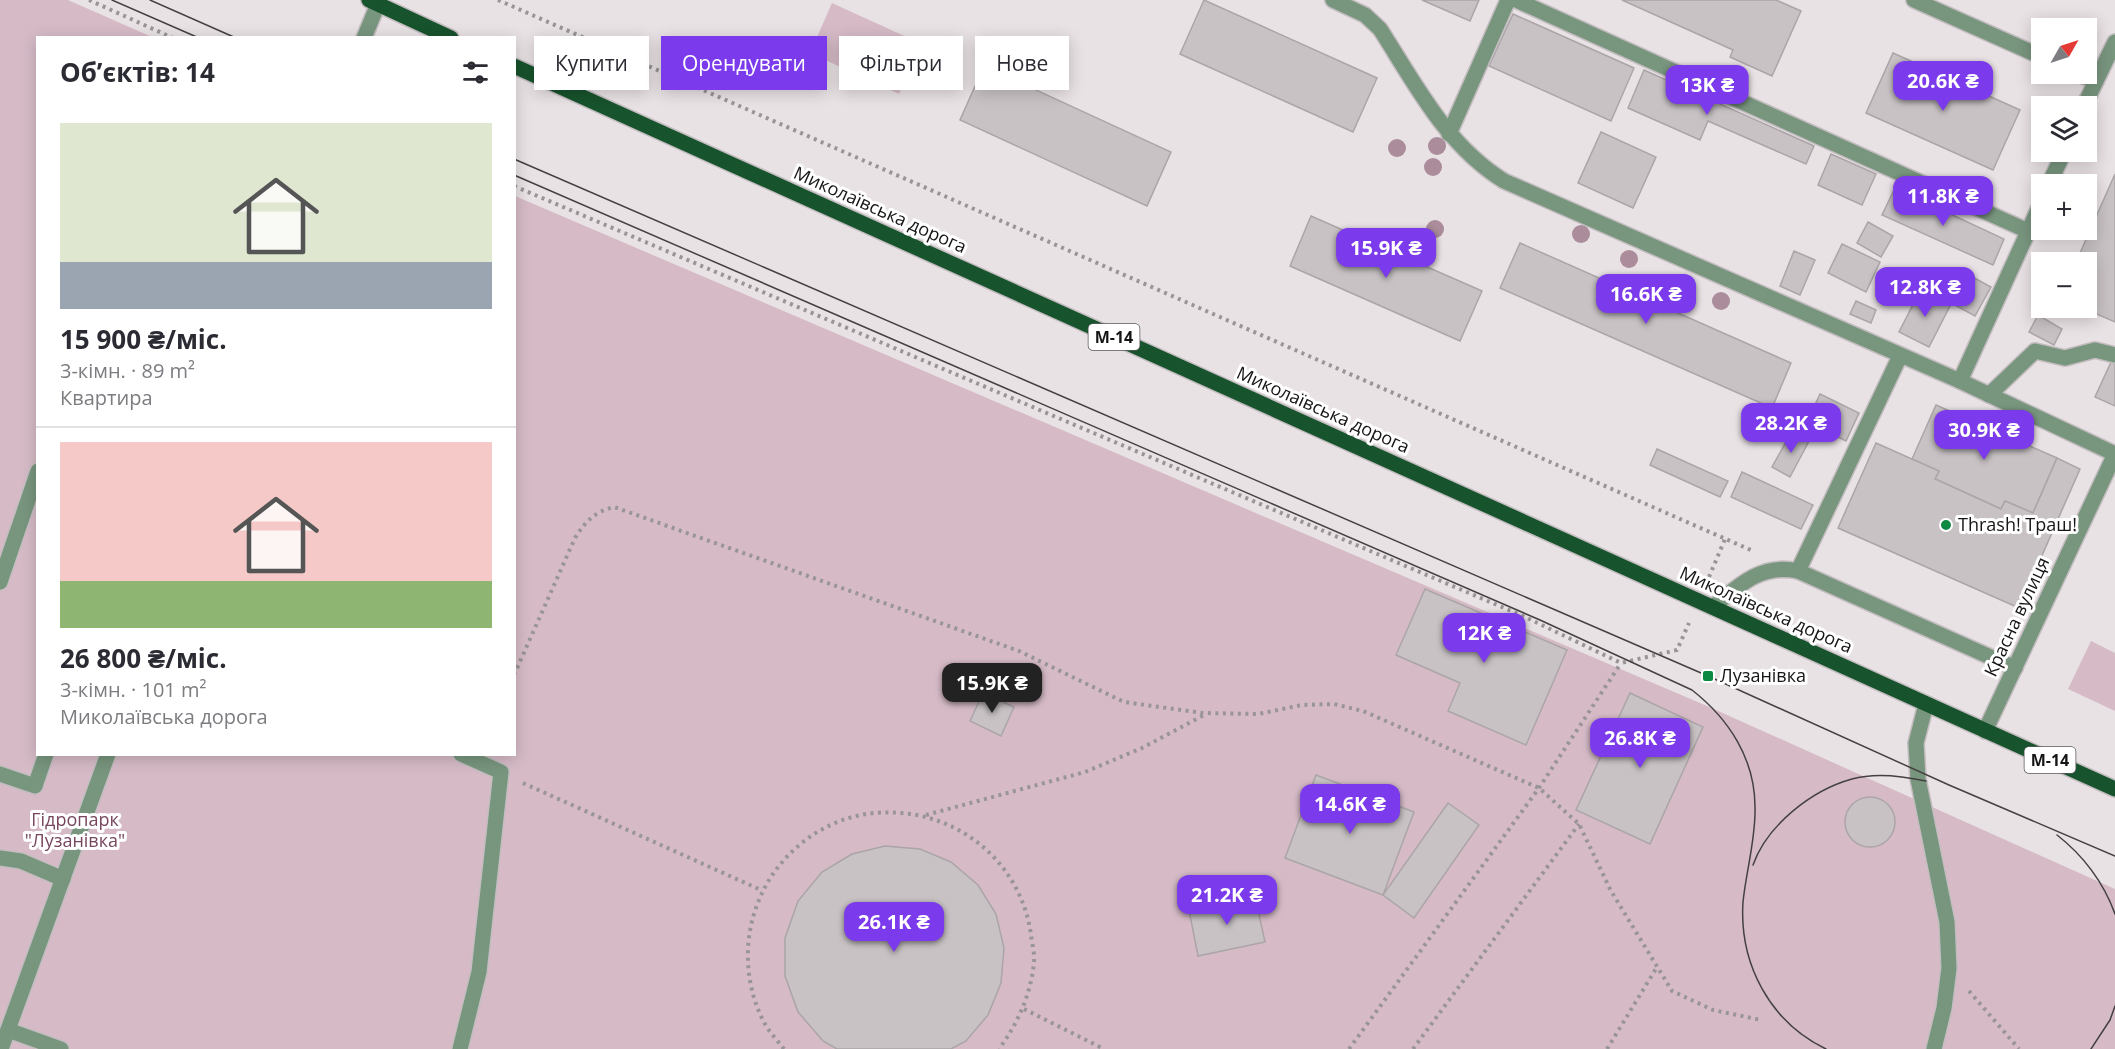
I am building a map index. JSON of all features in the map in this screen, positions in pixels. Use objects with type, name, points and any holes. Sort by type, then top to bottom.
[{"type":"main road","points":[[373,2],[447,36]]},
{"type":"main road","name":"Миколаївська дорога","points":[[516,67],[2115,789]]},
{"type":"street","points":[[1333,0],[1365,15],[1380,29],[1449,134],[1473,159],[1504,181],[1960,381],[2115,454]]},
{"type":"street","points":[[1449,134],[1508,0]]},
{"type":"street","points":[[1516,0],[2028,231]]},
{"type":"street","points":[[1914,0],[2031,52]]},
{"type":"street","points":[[364,36],[373,2]]},
{"type":"street","points":[[2097,79],[2115,42]]},
{"type":"street","points":[[1960,381],[2031,225]]},
{"type":"street","points":[[1989,395],[2035,351],[2064,358],[2095,350],[2115,355]]},
{"type":"street","points":[[1798,571],[1900,356]]},
{"type":"street","name":"Красна вулиця","points":[[1986,731],[2115,454]]},
{"type":"street","points":[[0,582],[36,477]]},
{"type":"street","points":[[1713,608],[1746,580],[1769,569],[1798,571],[2015,668]]},
{"type":"street","points":[[1926,704],[1916,743],[1918,779],[1947,922],[1949,968],[1944,1008],[1934,1049]]},
{"type":"street","points":[[0,774],[35,786],[45,756]]},
{"type":"street","points":[[1,1049],[107,756]]},
{"type":"street","points":[[460,1049],[479,972],[501,772],[465,756]]},
{"type":"street","points":[[0,858],[21,861],[63,879]]},
{"type":"street","points":[[8,1030],[62,1049]]},
{"type":"path","points":[[89,0],[170,36]]},
{"type":"path","points":[[498,0],[1756,553]]},
{"type":"path","points":[[516,187],[1512,612],[1608,657]]},
{"type":"path","points":[[516,671],[575,538],[585,523],[599,511],[614,507],[1019,651],[1124,702],[1206,713],[1258,714],[1302,705],[1334,704],[1363,711],[1539,788],[1579,824],[1611,891],[1671,991],[1713,1010],[1761,1020]]},
{"type":"path","points":[[1349,1049],[1539,788],[1621,663]]},
{"type":"path","points":[[926,815],[1085,772],[1142,748],[1206,713]]},
{"type":"path","points":[[501,772],[762,890]]},
{"type":"path","points":[[784,1049],[765,1024],[749,980],[748,934],[762,890],[790,851],[830,823],[878,811],[926,815],[971,835],[1006,869],[1028,913],[1034,961],[1024,1009],[999,1049]]},
{"type":"path","points":[[1413,1049],[1579,824]]},
{"type":"path","points":[[1607,1049],[1658,967]]},
{"type":"path","points":[[1949,968],[2019,1049]]},
{"type":"path","points":[[1024,1009],[1104,1049]]},
{"type":"green space","name":"Гідропарк \"Лузанівка\"","points":[[0,0],[68,0],[150,36],[36,36],[36,756],[516,756],[516,196],[1707,706],[2115,889],[2115,1049],[0,1049]]},
{"type":"green space","points":[[832,3],[904,36],[839,36],[839,66],[827,61],[827,36],[817,36]]},
{"type":"green space","points":[[2091,641],[2115,653],[2115,711],[2068,689]]},
{"type":"building","points":[[1204,0],[1377,78],[1353,132],[1180,54]]},
{"type":"building","points":[[1422,0],[1479,0],[1470,21]]},
{"type":"building","points":[[1622,0],[1776,0],[1801,11],[1772,76],[1730,57],[1733,50]]},
{"type":"building","points":[[1513,14],[1634,68],[1611,121],[1489,66]]},
{"type":"building","points":[[1893,53],[2020,110],[1993,170],[1866,113]]},
{"type":"building","points":[[1644,70],[1814,146],[1806,164],[1708,121],[1700,140],[1628,108]]},
{"type":"building","points":[[975,86],[975,90],[1036,90],[1171,152],[1147,206],[960,120]]},
{"type":"building","points":[[1601,132],[1656,157],[1633,208],[1578,183]]},
{"type":"building","points":[[1831,154],[1876,174],[1862,205],[1818,185]]},
{"type":"building","points":[[2115,174],[2115,322],[2097,314],[2097,252],[2080,252],[2086,240],[2097,240],[2097,215]]},
{"type":"building","points":[[1895,188],[2004,239],[1993,265],[1882,215]]},
{"type":"building","points":[[1311,216],[1482,291],[1460,341],[1290,266]]},
{"type":"building","points":[[1868,222],[1893,236],[1881,257],[1857,243]]},
{"type":"building","points":[[1520,243],[1791,363],[1772,408],[1500,288]]},
{"type":"building","points":[[1842,244],[1880,262],[1866,292],[1828,273]]},
{"type":"building","points":[[1794,251],[1815,260],[1800,295],[1780,286]]},
{"type":"building","points":[[1967,274],[1991,287],[1975,316],[1951,303]]},
{"type":"building","points":[[1921,289],[1951,304],[1929,347],[1899,332]]},
{"type":"building","points":[[1856,301],[1876,310],[1871,323],[1850,314]]},
{"type":"building","points":[[2036,318],[2043,318],[2062,329],[2054,345],[2029,332]]},
{"type":"building","points":[[2111,362],[2115,364],[2115,406],[2095,397]]},
{"type":"building","points":[[1820,394],[1859,413],[1846,441],[1807,422]]},
{"type":"building","points":[[1936,405],[2057,458],[2033,513],[2005,501],[2001,509],[1935,479],[1939,471],[1912,459]]},
{"type":"building","points":[[1792,431],[1809,441],[1790,477],[1772,467]]},
{"type":"building","points":[[1876,443],[1939,471],[1935,479],[2001,509],[2005,501],[2033,513],[2057,458],[2080,469],[2019,608],[1838,528]]},
{"type":"building","points":[[1657,449],[1728,481],[1720,497],[1650,465]]},
{"type":"building","points":[[1742,472],[1813,505],[1801,529],[1731,497]]},
{"type":"building","points":[[1425,589],[1567,650],[1526,745],[1448,711],[1460,683],[1396,655]]},
{"type":"building","points":[[983,693],[1014,707],[1001,736],[970,721]]},
{"type":"building","points":[[1630,693],[1703,727],[1650,844],[1576,810]]},
{"type":"building","points":[[1316,775],[1414,812],[1383,895],[1285,858]]},
{"type":"building","points":[[1865,797],[1875,797],[1888,804],[1895,817],[1895,827],[1888,840],[1875,847],[1865,847],[1856,843],[1849,836],[1845,827],[1845,817],[1849,808],[1856,801]]},
{"type":"building","points":[[1448,803],[1479,825],[1414,918],[1383,895]]},
{"type":"building","points":[[885,846],[920,849],[951,862],[978,885],[996,914],[1004,948],[1001,983],[988,1015],[966,1041],[951,1049],[837,1049],[823,1041],[798,1012],[785,976],[785,938],[798,901],[822,872],[852,854]]},
{"type":"building","points":[[1255,896],[1265,942],[1198,956],[1189,910]]},
{"type":"tram line","points":[[112,0],[194,36]]},
{"type":"tram line","points":[[150,0],[231,36]]},
{"type":"tram line","points":[[516,160],[1708,676],[1949,785],[2115,856]]},
{"type":"tram line","points":[[516,176],[1540,620],[1692,690],[1717,714],[1737,741],[1745,757],[1754,789],[1755,819],[1743,902],[1746,947],[1753,969],[1774,1007],[1806,1037],[1826,1049]]},
{"type":"tram line","points":[[1753,865],[1760,850],[1780,823],[1807,800],[1822,791],[1852,779],[1880,775],[1926,781]]},
{"type":"tram line","points":[[2057,835],[2092,870],[2115,914]]},
{"type":"tram line","points":[[2091,1049],[2110,1020],[2115,1006]]},
{"type":"place","name":"Thrash! Траш!","points":[[1946,525]]},
{"type":"place","name":"Лузанівка","points":[[1708,676]]}]
